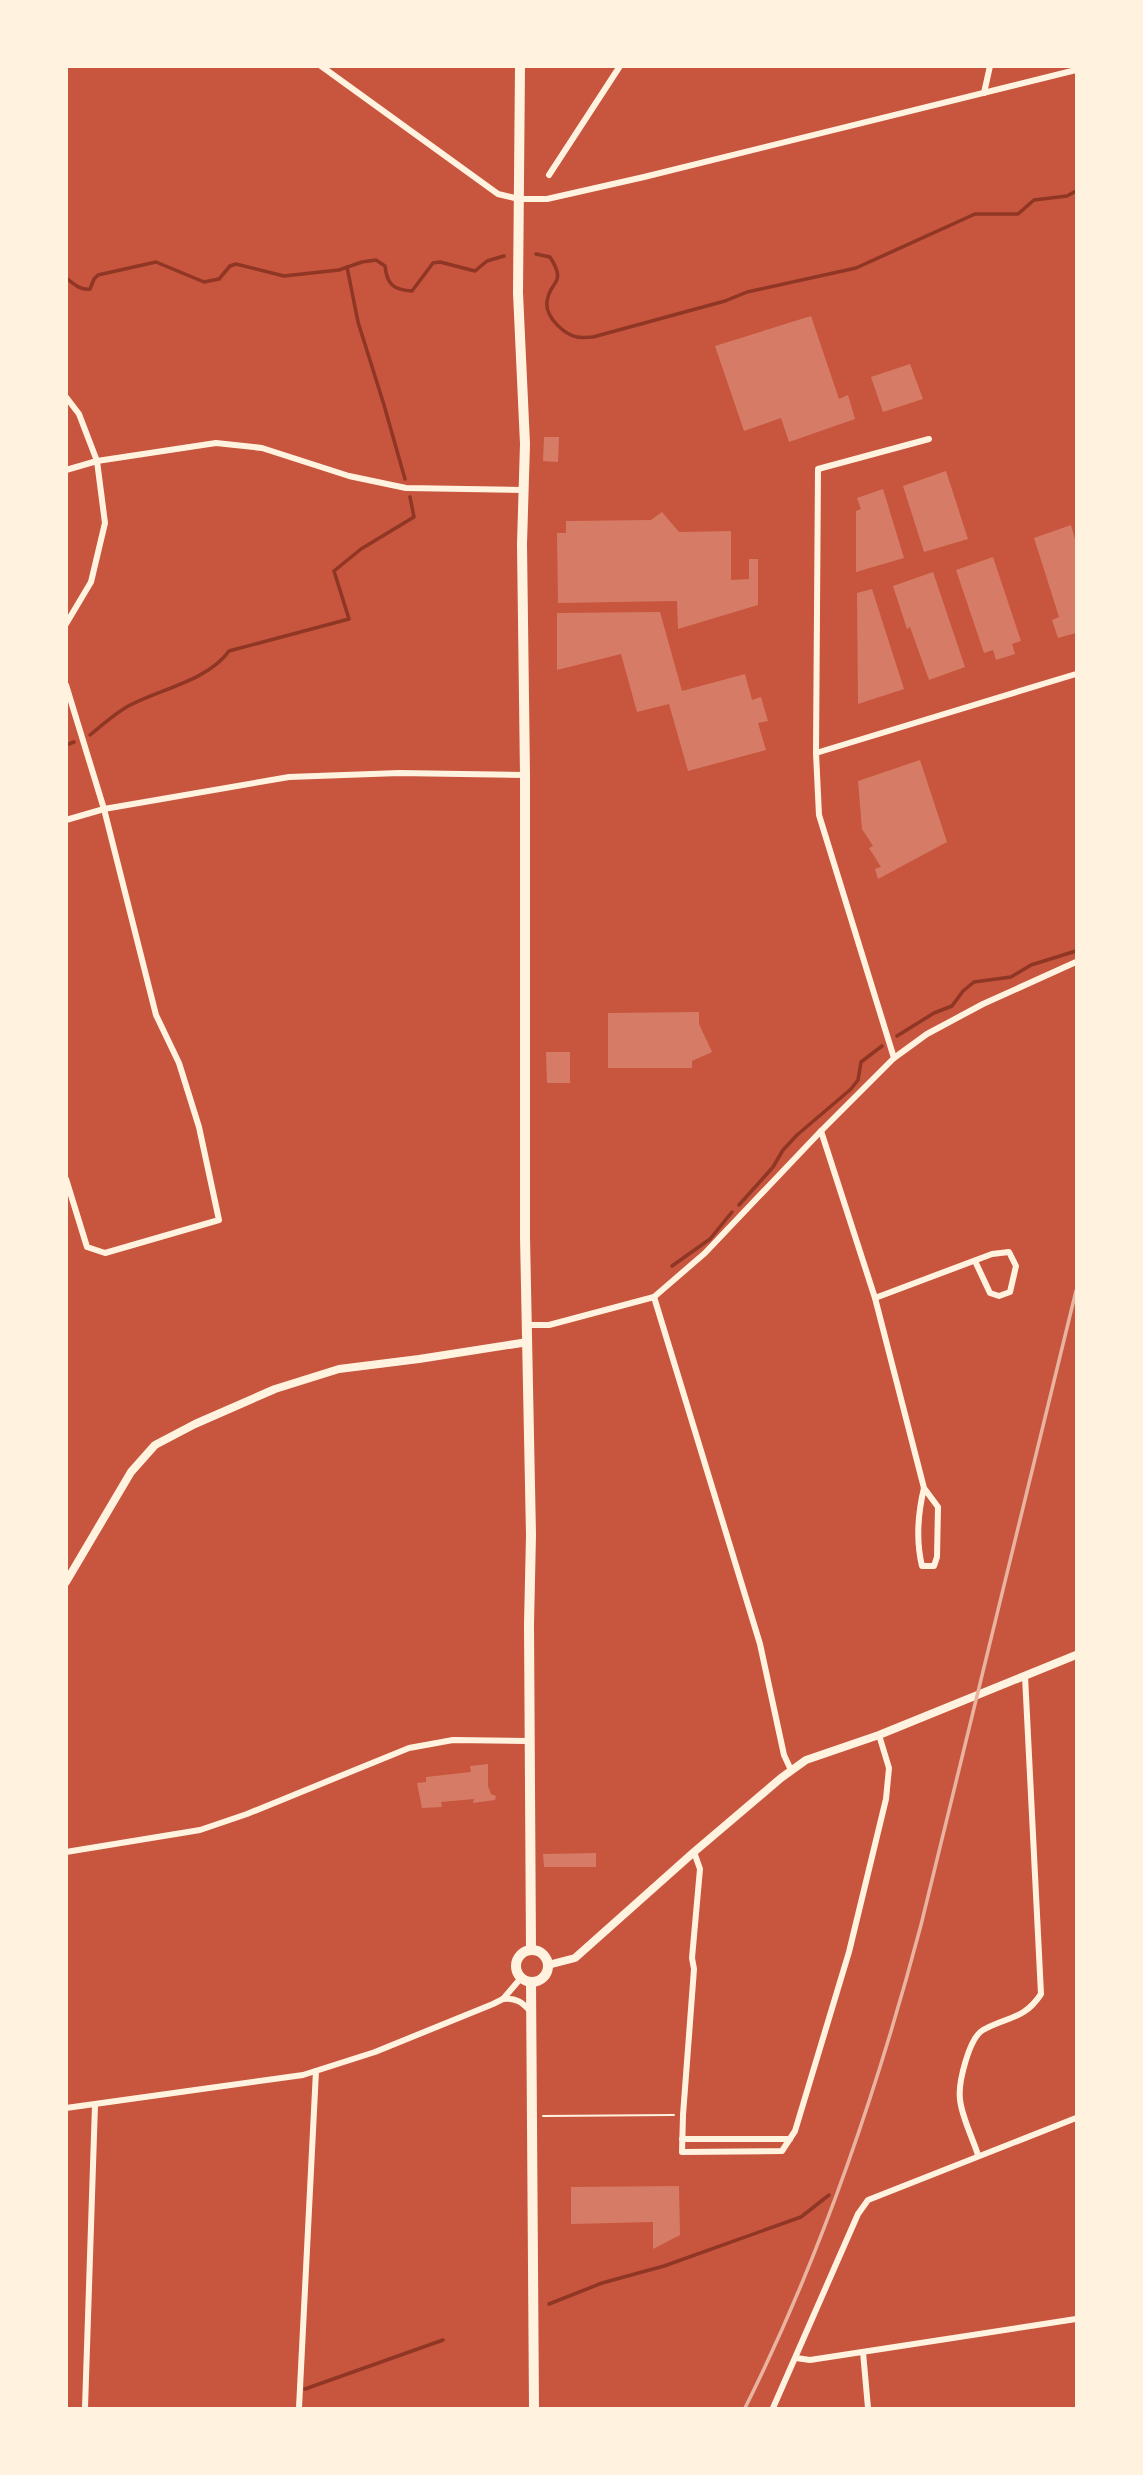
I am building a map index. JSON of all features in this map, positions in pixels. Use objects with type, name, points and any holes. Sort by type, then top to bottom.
[{"type":"main road","points":[[520,66],[519,326],[524,393],[525,490],[522,544],[525,1237],[531,1535],[528,1624],[531,1950]]},
{"type":"main road","points":[[526,1980],[541,1979],[548,1965],[544,1956],[531,1950],[522,1953],[516,1970],[526,1980],[531,2012],[534,2409]]},
{"type":"street","points":[[321,66],[498,194],[519,199],[547,199],[644,177],[1076,70]]},
{"type":"street","points":[[549,175],[620,66]]},
{"type":"street","points":[[984,93],[990,66]]},
{"type":"street","points":[[66,397],[79,414],[97,461],[105,523],[91,582],[66,624]]},
{"type":"street","points":[[894,1058],[819,815],[816,753],[818,469],[929,439]]},
{"type":"street","points":[[66,470],[97,461],[216,443],[262,448],[349,476],[406,488],[525,490]]},
{"type":"street","points":[[816,753],[1076,674]]},
{"type":"street","points":[[66,685],[104,809],[156,1015],[179,1063],[199,1127],[219,1220],[105,1253],[87,1247],[66,1179]]},
{"type":"street","points":[[66,820],[104,809],[289,777],[399,773],[525,775]]},
{"type":"street","points":[[527,1325],[549,1325],[654,1297],[705,1253],[894,1058],[927,1034],[983,1004],[1076,962]]},
{"type":"street","points":[[821,1131],[875,1298],[924,1488],[939,1507],[937,1557],[934,1566],[922,1566],[920,1556],[919,1509],[924,1488]]},
{"type":"street","points":[[875,1298],[992,1254],[1009,1252],[1016,1266],[1010,1292],[999,1296],[990,1293],[975,1261]]},
{"type":"street","points":[[654,1297],[760,1643],[784,1755],[791,1770]]},
{"type":"street","points":[[66,1582],[131,1472],[155,1445],[195,1424],[275,1389],[339,1369],[528,1342]]},
{"type":"street","points":[[548,1965],[575,1958],[694,1852],[806,1760],[879,1735],[1076,1655]]},
{"type":"street","points":[[978,2155],[960,2100],[962,2074],[973,2042],[980,2031],[1031,2010],[1041,1994],[1025,1676]]},
{"type":"street","points":[[694,1852],[700,1869],[682,2152],[782,2151],[795,2132],[846,1961],[886,1799],[890,1768],[879,1735]]},
{"type":"street","points":[[66,1852],[200,1829],[247,1814],[409,1748],[453,1740],[529,1741]]},
{"type":"street","points":[[503,1999],[526,1980]]},
{"type":"street","points":[[66,2108],[316,2071],[375,2052],[503,1999],[520,2001],[531,2012]]},
{"type":"street","points":[[299,2409],[316,2071]]},
{"type":"street","points":[[85,2409],[94,2105]]},
{"type":"street","points":[[773,2409],[858,2214],[867,2200],[1076,2118]]},
{"type":"street","points":[[682,2139],[790,2138]]},
{"type":"street","points":[[796,2358],[810,2360],[1076,2319]]},
{"type":"street","points":[[863,2352],[868,2409]]},
{"type":"path","points":[[532,2116],[683,2115]]},
{"type":"building","points":[[811,316],[839,399],[848,395],[855,419],[789,442],[781,418],[744,431],[715,346]]},
{"type":"building","points":[[910,364],[923,399],[883,412],[871,377]]},
{"type":"building","points":[[544,437],[559,437],[558,462],[543,461]]},
{"type":"building","points":[[946,471],[968,539],[924,552],[903,486]]},
{"type":"building","points":[[883,489],[904,558],[856,572],[856,511],[861,509],[857,498]]},
{"type":"building","points":[[662,512],[679,532],[731,531],[731,580],[749,579],[749,559],[758,559],[758,605],[678,629],[677,601],[558,603],[557,533],[566,533],[566,521],[651,520]]},
{"type":"building","points":[[1071,525],[1076,543],[1076,633],[1058,638],[1052,620],[1059,617],[1034,538]]},
{"type":"building","points":[[993,557],[1021,641],[1012,644],[1015,654],[996,660],[993,650],[984,653],[956,570]]},
{"type":"building","points":[[933,572],[965,667],[929,680],[910,627],[907,629],[893,586]]},
{"type":"building","points":[[872,589],[904,689],[858,704],[857,593]]},
{"type":"building","points":[[660,612],[682,691],[745,674],[752,700],[761,697],[768,721],[758,723],[766,750],[688,771],[669,704],[637,712],[621,654],[557,670],[557,613]]},
{"type":"building","points":[[920,760],[947,842],[878,879],[875,869],[881,867],[869,848],[873,846],[862,829],[858,781]]},
{"type":"building","points":[[699,1012],[699,1024],[712,1052],[692,1061],[692,1068],[608,1068],[608,1013]]},
{"type":"building","points":[[546,1052],[570,1052],[570,1083],[547,1083]]},
{"type":"building","points":[[488,1764],[488,1786],[491,1794],[496,1796],[495,1800],[473,1803],[474,1799],[441,1802],[442,1807],[422,1808],[417,1783],[426,1782],[426,1777],[471,1772],[470,1766]]},
{"type":"building","points":[[596,1853],[596,1867],[544,1867],[543,1854]]},
{"type":"building","points":[[679,2186],[680,2235],[653,2249],[653,2222],[571,2224],[571,2187]]},
{"type":"waterway","points":[[536,254],[550,257],[557,273],[547,302],[552,318],[572,335],[593,337],[725,301],[747,292],[856,268],[975,214],[1018,214],[1034,200],[1067,196],[1076,191]]},
{"type":"waterway","points":[[66,278],[84,289],[90,289],[98,275],[156,262],[204,282],[219,279],[230,266],[236,264],[284,276],[339,270],[376,260],[385,266],[392,285],[412,291],[433,263],[440,262],[475,271],[487,261],[504,256]]},
{"type":"waterway","points":[[347,267],[358,322],[405,479]]},
{"type":"waterway","points":[[90,735],[125,708],[208,670],[229,651],[349,619],[334,571],[361,549],[414,517],[410,497]]},
{"type":"waterway","points":[[66,745],[74,742]]},
{"type":"waterway","points":[[897,1036],[934,1013],[952,1006],[974,982],[1011,977],[1031,965],[1076,951]]},
{"type":"waterway","points":[[739,1205],[797,1135],[851,1089],[858,1080],[861,1062],[882,1046]]},
{"type":"waterway","points":[[672,1266],[710,1239],[732,1212]]},
{"type":"waterway","points":[[549,2304],[602,2283],[664,2266],[801,2217],[829,2195]]},
{"type":"waterway","points":[[305,2389],[443,2340]]},
{"type":"railway","points":[[745,2408],[773,2350],[823,2231],[886,2049],[921,1925],[1076,1291]]}]
